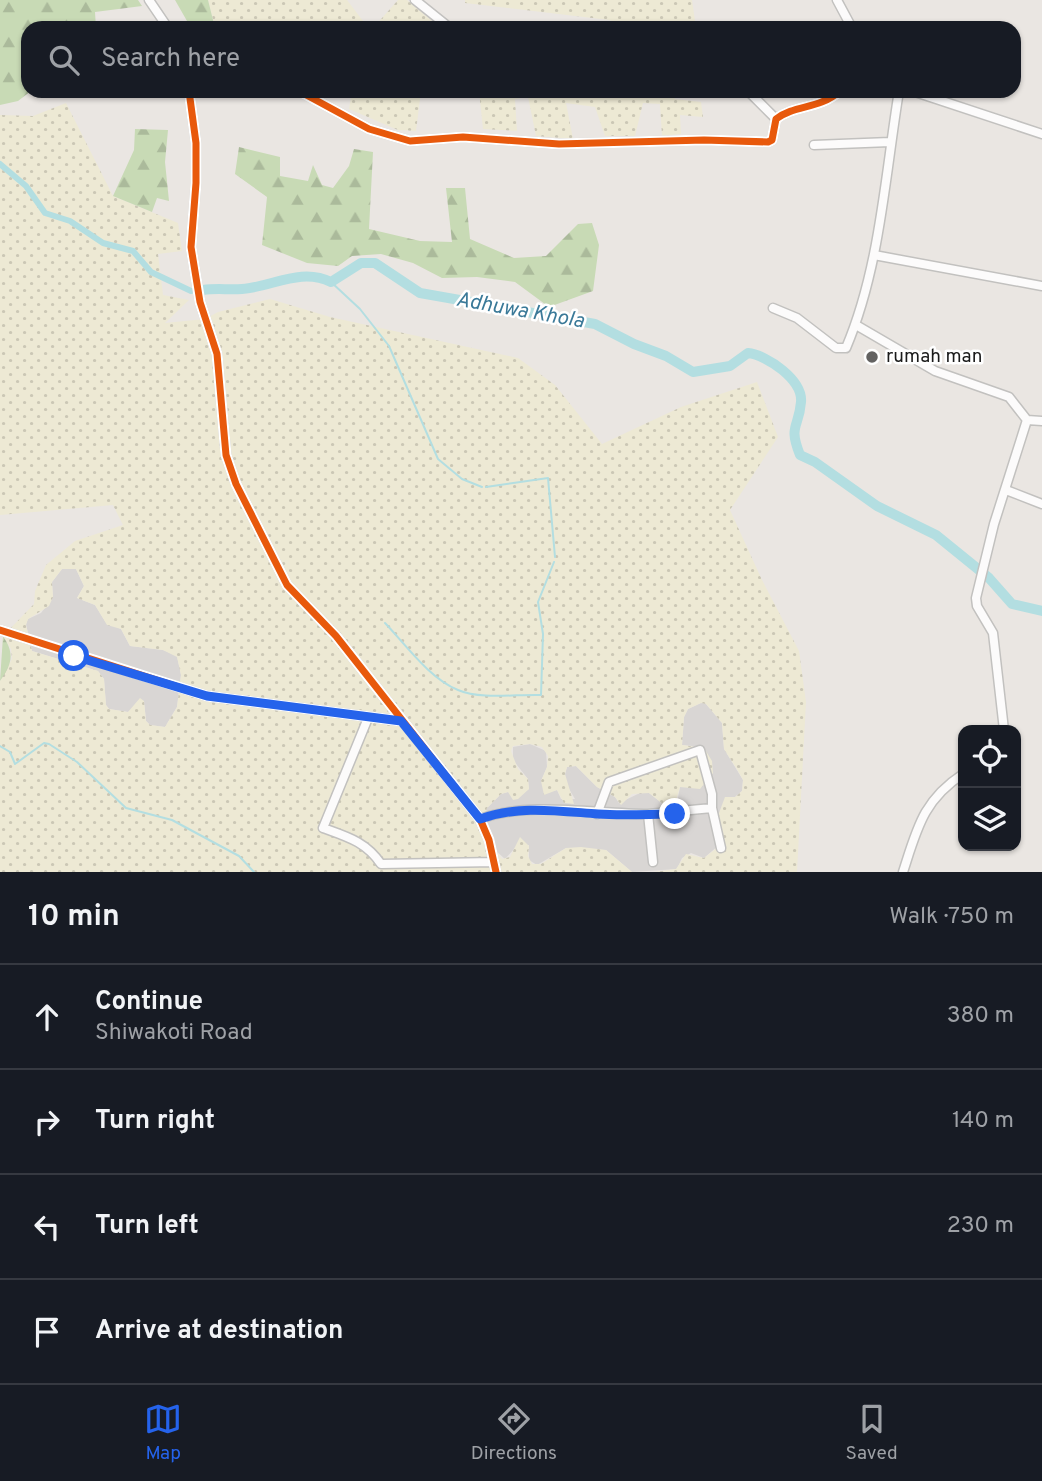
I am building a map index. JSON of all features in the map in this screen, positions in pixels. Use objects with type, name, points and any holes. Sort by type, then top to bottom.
[{"type":"street","points":[[149,0],[163,21]]},
{"type":"street","points":[[415,0],[441,21]]},
{"type":"street","points":[[837,0],[848,21]]},
{"type":"street","points":[[190,98],[196,143],[197,183],[191,247],[200,302],[222,383],[226,455],[236,484],[287,585],[336,636],[480,819],[496,872]]},
{"type":"street","points":[[312,98],[369,129],[410,141],[463,136],[559,144],[768,142],[772,140],[776,119]]},
{"type":"street","points":[[755,98],[776,119]]},
{"type":"street","points":[[776,119],[793,110],[827,102],[832,98]]},
{"type":"street","points":[[773,308],[797,317],[843,350],[856,325],[874,255],[898,98]]},
{"type":"street","points":[[933,98],[1042,134]]},
{"type":"street","points":[[814,145],[890,142]]},
{"type":"street","points":[[874,255],[1042,286]]},
{"type":"street","points":[[856,325],[935,371],[1009,397],[1027,420],[1042,421]]},
{"type":"street","points":[[1003,725],[993,633],[977,606],[980,577],[1027,420]]},
{"type":"street","points":[[1006,490],[1042,504]]},
{"type":"street","points":[[0,630],[207,696],[296,705],[401,721]]},
{"type":"street","points":[[368,718],[323,828],[358,841],[372,850],[381,864],[494,862]]},
{"type":"street","points":[[597,814],[609,782],[700,750],[721,848]]},
{"type":"street","points":[[904,872],[920,819],[932,801],[958,778]]},
{"type":"street","points":[[480,819],[506,811],[528,809],[597,814],[648,814],[712,808]]},
{"type":"street","points":[[648,814],[653,862]]},
{"type":"shaded area","points":[[208,0],[347,0],[363,21],[213,21]]},
{"type":"shaded area","points":[[398,0],[407,0],[432,21],[379,21]]},
{"type":"shaded area","points":[[465,0],[692,0],[695,21],[612,21],[465,3]]},
{"type":"shaded area","points":[[351,98],[420,98],[416,131],[398,130],[349,109]]},
{"type":"shaded area","points":[[480,98],[522,98],[515,99],[517,131],[483,129]]},
{"type":"shaded area","points":[[528,98],[675,98],[701,102],[703,117],[680,115],[681,134],[662,136],[660,104],[643,103],[635,136],[605,136],[595,107],[566,103],[573,139],[536,136]]},
{"type":"shaded area","points":[[66,103],[113,196],[178,223],[182,251],[158,254],[163,295],[189,300],[165,323],[205,319],[218,312],[270,299],[330,317],[518,358],[555,385],[602,444],[681,407],[757,382],[778,437],[730,510],[799,651],[806,702],[797,872],[654,872],[676,869],[686,854],[704,858],[717,848],[719,845],[710,820],[719,813],[725,797],[735,797],[742,791],[743,780],[724,749],[722,723],[706,704],[701,703],[688,709],[684,717],[682,745],[704,748],[712,761],[713,773],[700,789],[680,787],[674,807],[663,804],[649,793],[632,794],[621,805],[615,797],[597,787],[576,766],[567,767],[565,774],[574,804],[564,803],[557,790],[544,795],[541,781],[548,756],[542,747],[530,744],[513,746],[511,751],[518,769],[528,779],[529,789],[513,800],[508,792],[501,794],[487,808],[485,815],[496,851],[502,859],[510,857],[520,837],[529,846],[528,856],[532,864],[541,864],[566,848],[581,847],[606,850],[632,872],[0,872],[0,681],[12,659],[11,649],[3,636],[34,604],[35,591],[46,565],[75,541],[123,525],[113,505],[0,515],[0,115],[33,116]],"holes":[[[62,569],[76,569],[84,586],[77,598],[95,605],[107,625],[121,629],[130,646],[163,650],[177,657],[181,675],[177,707],[165,727],[150,725],[146,721],[144,701],[140,698],[128,712],[109,709],[106,705],[104,679],[98,671],[32,651],[26,625],[28,619],[49,606],[53,597],[52,582]]]},
{"type":"shaded area","points":[[62,569],[76,569],[84,586],[77,598],[95,605],[105,621],[121,629],[130,646],[163,650],[177,656],[181,675],[177,707],[165,727],[150,725],[146,721],[144,701],[128,712],[109,709],[106,705],[104,679],[98,671],[32,651],[26,624],[28,619],[41,613],[53,597],[52,582]]},
{"type":"shaded area","points":[[701,703],[706,704],[722,723],[724,749],[743,780],[742,791],[735,797],[719,845],[704,858],[691,853],[682,858],[677,869],[632,872],[606,850],[566,848],[537,865],[529,860],[529,845],[515,848],[505,859],[496,851],[485,815],[487,808],[501,794],[508,792],[520,795],[529,789],[528,779],[513,760],[513,747],[530,744],[546,751],[547,767],[541,781],[553,791],[557,790],[561,799],[575,799],[566,784],[565,774],[567,767],[576,766],[597,787],[615,797],[619,803],[640,793],[649,793],[663,804],[677,803],[680,787],[686,785],[702,747],[682,745],[684,717],[688,709]]},
{"type":"green space","points":[[0,0],[138,0],[142,6],[95,12],[96,21],[21,21],[22,98],[0,105]]},
{"type":"green space","points":[[175,0],[208,0],[213,21],[187,21]]},
{"type":"green space","points":[[135,129],[168,130],[165,162],[169,201],[157,198],[152,212],[113,196],[134,150]]},
{"type":"green space","points":[[239,147],[280,157],[280,176],[308,181],[313,165],[322,185],[333,188],[349,166],[354,149],[373,152],[369,229],[420,241],[452,242],[446,188],[465,188],[470,239],[514,258],[546,256],[578,224],[592,223],[599,245],[593,291],[549,307],[515,282],[477,277],[442,278],[413,263],[381,254],[352,256],[338,266],[307,263],[262,245],[267,197],[235,174]]},
{"type":"green space","points":[[3,636],[9,648],[10,659],[0,681]]},
{"type":"waterway","points":[[0,164],[26,186],[45,213],[70,221],[103,243],[133,251],[151,272],[191,291]]},
{"type":"waterway","name":"Adhuwa Khola","points":[[203,290],[253,288],[309,276],[331,282],[361,263],[375,263],[420,293],[595,324],[634,344],[666,356],[693,372],[730,366],[748,353],[765,358],[790,377],[800,394],[800,411],[795,432],[800,455],[815,462],[877,506],[936,535],[989,578],[1012,604],[1042,611]]},
{"type":"waterway","points":[[331,282],[360,309],[389,346],[438,459],[462,479],[482,487]]},
{"type":"waterway","points":[[486,487],[548,478],[555,557]]},
{"type":"waterway","points":[[385,623],[410,651],[447,685],[467,693],[488,696],[541,695],[543,634],[538,602],[554,562]]},
{"type":"waterway","points":[[0,746],[10,752],[15,764],[44,743],[49,744],[77,762],[126,808],[172,820],[239,856],[254,872]]},
{"type":"cycle path","points":[[190,98],[196,143],[191,247],[200,302],[217,354],[226,455],[236,484],[287,585],[336,636],[480,819],[489,840],[496,872]]},
{"type":"cycle path","points":[[312,98],[369,129],[410,141],[463,137],[559,144],[704,140],[768,142],[772,140],[776,119],[830,98]]},
{"type":"cycle path","points":[[0,630],[207,696],[401,721]]},
{"type":"place","name":"rumah man","points":[[872,357]]},
{"type":"route","points":[[74,656],[207,696],[296,705],[401,721],[480,819],[506,811],[528,809],[593,814],[675,814]]}]
